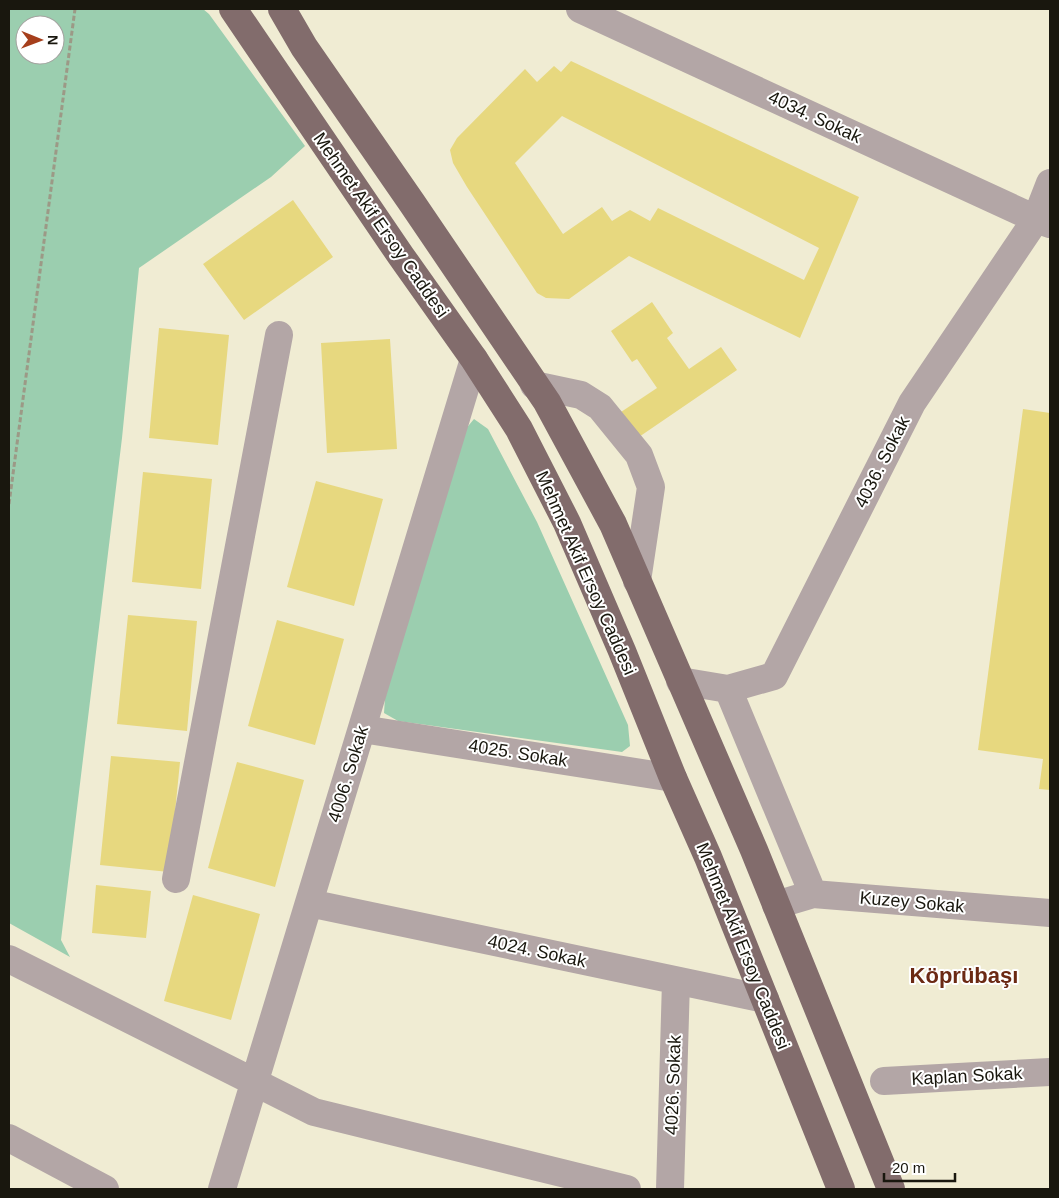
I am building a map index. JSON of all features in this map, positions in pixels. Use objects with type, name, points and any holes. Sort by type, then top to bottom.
[{"type":"main road","name":"Mehmet Akif Ersoy Caddesi","points":[[233,9],[401,256],[474,359],[519,429],[567,523],[622,651],[708,856],[841,1189]]},
{"type":"main road","name":"Mehmet Akif Ersoy Caddesi","points":[[282,9],[304,47],[402,187],[547,402],[613,524],[754,850],[891,1189]]},
{"type":"street","name":"4034. Sokak","points":[[580,9],[1043,221]]},
{"type":"street","name":"4036. Sokak","points":[[728,689],[774,676],[912,402],[1043,221],[1050,182]]},
{"type":"street","points":[[176,879],[279,335]]},
{"type":"street","name":"4006. Sokak","points":[[222,1189],[474,359]]},
{"type":"street","points":[[534,385],[581,395],[600,407],[639,455],[652,487],[637,581]]},
{"type":"street","points":[[680,680],[728,689],[813,894]]},
{"type":"street","name":"4025. Sokak","points":[[362,728],[674,778]]},
{"type":"street","name":"Kuzey Sokak","points":[[776,906],[813,894],[1050,913]]},
{"type":"street","name":"4024. Sokak","points":[[309,903],[765,999]]},
{"type":"street","points":[[9,959],[314,1112],[626,1189]]},
{"type":"street","name":"4026. Sokak","points":[[670,1189],[676,981]]},
{"type":"street","name":"Kaplan Sokak","points":[[884,1081],[1050,1072]]},
{"type":"street","points":[[9,1138],[105,1189]]},
{"type":"path","points":[[9,504],[75,9]]},
{"type":"green space","points":[[9,9],[203,9],[209,14],[305,146],[271,177],[139,268],[122,438],[61,940],[70,957],[9,923]]},
{"type":"green space","points":[[474,419],[488,429],[537,522],[628,725],[630,746],[622,752],[398,721],[384,713],[385,698],[459,437]]},
{"type":"building","points":[[571,61],[859,197],[800,338],[629,256],[569,299],[546,298],[537,293],[467,187],[453,163],[450,150],[457,138],[525,69],[537,82],[554,66],[561,72]],"holes":[[[562,116],[819,248],[804,280],[658,208],[650,221],[630,210],[612,221],[602,207],[563,234],[515,163]]]},
{"type":"building","points":[[293,200],[333,257],[244,320],[203,264]]},
{"type":"building","points":[[652,302],[673,333],[667,338],[689,369],[721,347],[737,370],[636,439],[618,414],[657,388],[637,359],[632,362],[611,331]]},
{"type":"building","points":[[159,328],[229,335],[218,445],[149,438]]},
{"type":"building","points":[[390,339],[397,449],[327,453],[321,343]]},
{"type":"building","points":[[1023,409],[1050,413],[1050,790],[1039,789],[1043,759],[978,750]]},
{"type":"building","points":[[143,472],[212,479],[201,589],[132,582]]},
{"type":"building","points":[[316,481],[383,499],[354,606],[287,587]]},
{"type":"building","points":[[128,615],[197,621],[187,731],[117,724]]},
{"type":"building","points":[[277,620],[344,639],[315,745],[248,726]]},
{"type":"building","points":[[111,756],[180,762],[169,872],[100,865]]},
{"type":"building","points":[[237,762],[304,780],[275,887],[208,868]]},
{"type":"building","points":[[96,885],[151,891],[146,938],[92,933]]},
{"type":"building","points":[[193,895],[260,914],[231,1020],[164,1001]]},
{"type":"district","name":"Köprübaşı","points":[[964,975]]}]
